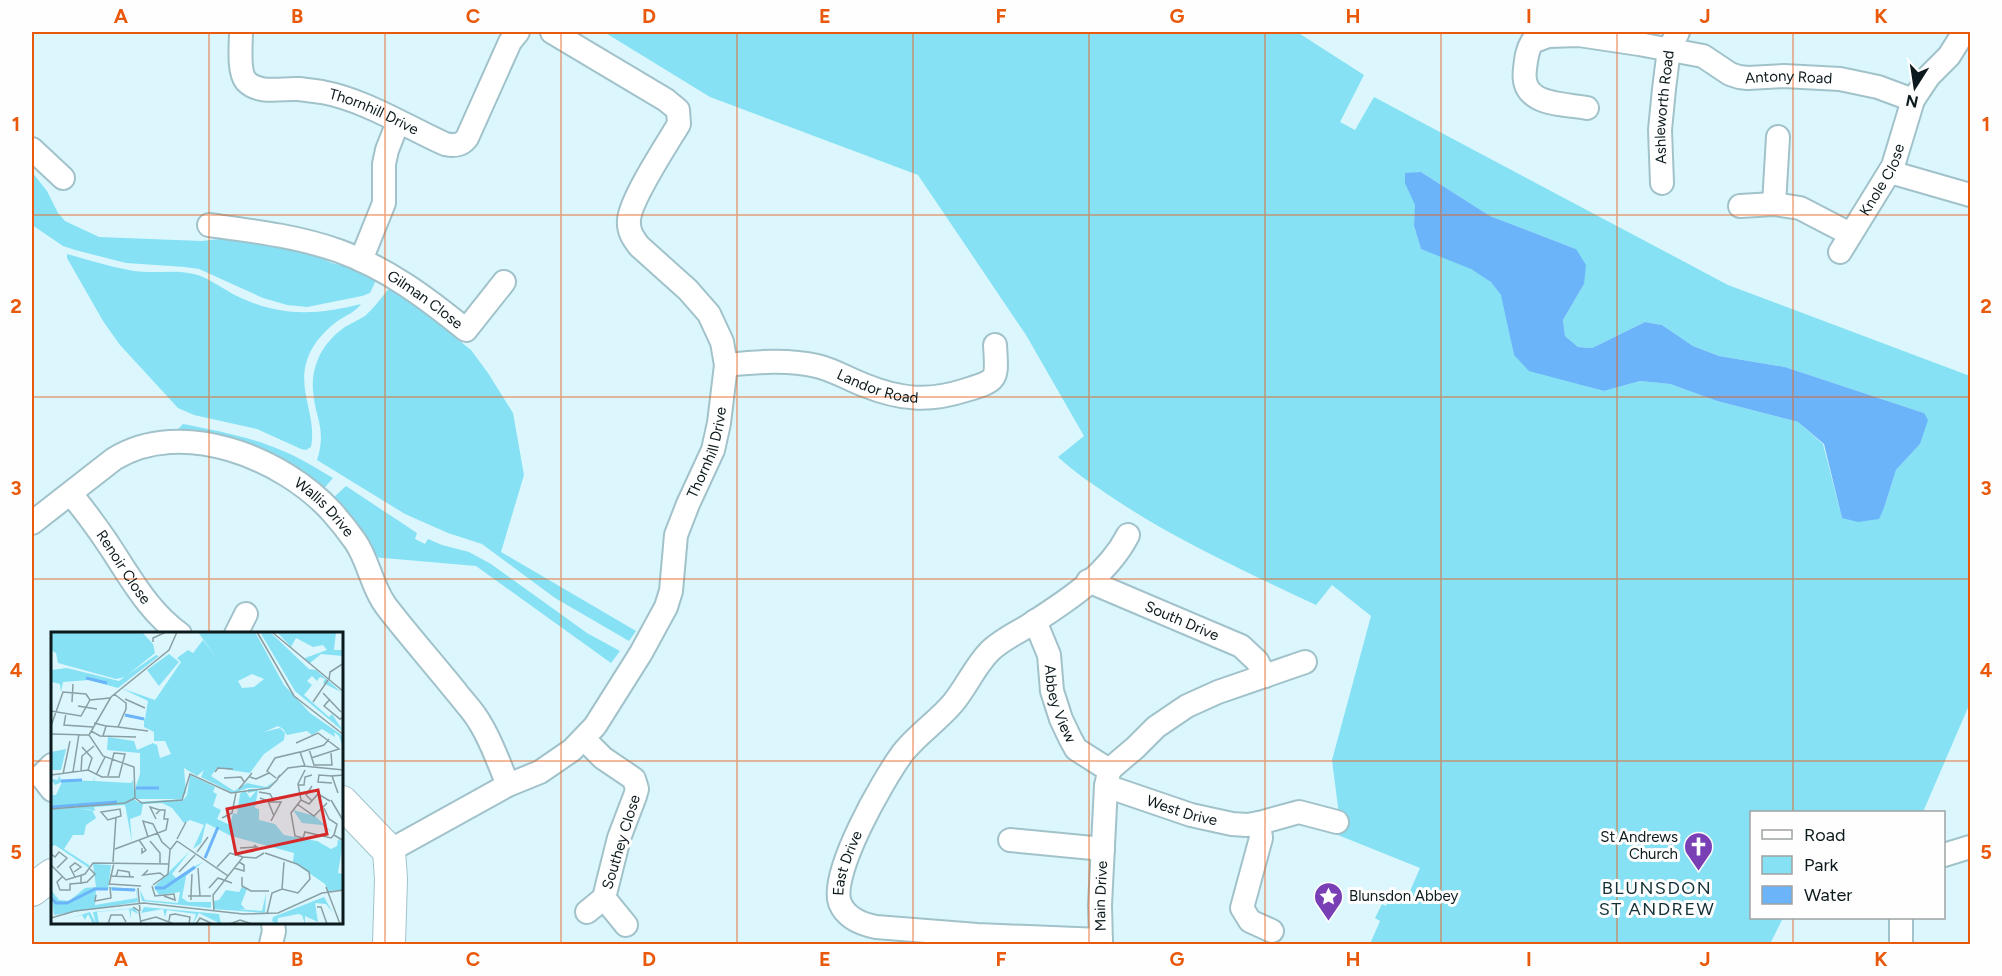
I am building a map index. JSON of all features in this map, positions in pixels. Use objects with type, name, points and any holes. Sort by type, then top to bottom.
[{"type":"street","name":"Thornhill Drive","points":[[240,32],[242,73],[252,86],[260,89],[298,89],[336,95],[445,144],[457,146],[467,138],[510,42],[518,32]]},
{"type":"street","name":"Thornhill Drive","points":[[389,851],[508,785],[540,772],[584,739],[641,653],[666,607],[671,591],[676,535],[713,450],[719,423],[726,365],[722,342],[710,314],[688,290],[639,246],[629,229],[631,210],[679,124],[678,110],[666,100],[552,32]]},
{"type":"street","name":"Knole Close","points":[[1740,206],[1774,204],[1800,208],[1810,212],[1845,243],[1896,160],[1913,100],[1929,76],[1949,56],[1964,32]]},
{"type":"street","name":"Antony Road","points":[[1587,108],[1536,98],[1526,89],[1524,75],[1528,50],[1532,42],[1548,36],[1579,33],[1673,40],[1738,76],[1847,80],[1878,87],[1913,100]]},
{"type":"street","name":"Ashleworth Road","points":[[1662,183],[1660,130],[1673,40]]},
{"type":"street","points":[[361,260],[384,203],[384,164],[398,122]]},
{"type":"street","points":[[1774,204],[1778,137]]},
{"type":"street","points":[[32,149],[63,178]]},
{"type":"street","points":[[1890,172],[1971,195]]},
{"type":"street","name":"Gilman Close","points":[[209,225],[303,240],[339,251],[388,273],[466,330],[504,282]]},
{"type":"street","name":"Landor Road","points":[[726,365],[801,363],[820,367],[892,394],[930,398],[944,397],[983,386],[991,381],[995,372],[995,345]]},
{"type":"street","name":"Wallis Drive","points":[[32,523],[125,453],[146,445],[166,442],[201,442],[264,463],[284,474],[332,511],[354,540],[368,563],[379,596],[480,723],[508,785]]},
{"type":"street","name":"Renoir Close","points":[[71,494],[89,515],[142,597],[178,632]]},
{"type":"street","points":[[1035,621],[1072,598],[1119,553],[1128,535]]},
{"type":"street","name":"South Drive","points":[[1089,581],[1240,646],[1257,661],[1264,676]]},
{"type":"street","points":[[237,632],[246,614]]},
{"type":"street","name":"Abbey View","points":[[1035,621],[1049,655],[1052,691],[1061,719],[1076,749],[1108,778]]},
{"type":"street","name":"East Drive","points":[[1035,621],[992,649],[954,702],[903,752],[862,823],[838,884],[840,904],[852,919],[860,924],[892,929],[977,940],[1101,942]]},
{"type":"street","points":[[1108,778],[1156,727],[1187,706],[1305,662]]},
{"type":"street","name":"Southey Close","points":[[584,739],[603,758],[631,775],[636,783],[635,796],[596,905],[626,926]]},
{"type":"street","name":"West Drive","points":[[1108,778],[1191,815],[1232,824],[1259,824],[1299,812],[1337,822]]},
{"type":"street","name":"Main Drive","points":[[1101,942],[1103,849],[1108,778]]},
{"type":"street","points":[[344,804],[389,851],[391,879],[389,945]]},
{"type":"street","points":[[1259,824],[1261,838],[1242,908],[1250,921],[1272,931]]},
{"type":"street","name":"Main Drive","points":[[1010,840],[1103,849]]},
{"type":"street","points":[[1945,855],[1971,847]]},
{"type":"street","points":[[32,890],[51,876]]},
{"type":"street","points":[[1901,919],[1901,945]]},
{"type":"street","points":[[271,945],[273,925]]},
{"type":"green space","points":[[604,32],[1297,32],[1364,75],[1340,122],[1355,130],[1374,97],[1728,285],[1970,376],[1970,703],[1923,811],[1750,811],[1750,919],[1782,919],[1770,944],[1370,944],[1380,921],[1375,918],[1382,904],[1386,906],[1392,892],[1407,898],[1420,868],[1333,833],[1339,815],[1332,760],[1371,616],[1332,585],[1316,605],[1238,568],[1137,514],[1058,457],[1084,436],[1026,335],[918,175],[710,97]],"holes":[[[1421,172],[1490,216],[1576,249],[1584,284],[1563,320],[1565,336],[1578,347],[1592,348],[1645,322],[1662,325],[1693,346],[1719,356],[1785,367],[1924,413],[1920,444],[1896,470],[1884,508],[1842,518],[1823,444],[1798,422],[1717,401],[1670,384],[1640,381],[1604,391],[1572,382],[1514,355],[1505,307],[1495,286],[1477,272],[1421,249],[1414,226],[1416,205],[1405,174]]]},
{"type":"green space","points":[[32,172],[47,191],[58,213],[65,221],[99,237],[202,241],[228,238],[304,251],[332,263],[352,268],[376,280],[370,293],[307,307],[287,305],[263,298],[199,269],[126,263],[75,250],[63,246],[32,225]]},
{"type":"green space","points":[[67,254],[134,271],[194,274],[254,303],[284,311],[314,312],[361,304],[324,332],[307,360],[304,373],[311,422],[311,447],[306,450],[301,449],[257,429],[194,415],[178,408],[120,345],[103,321],[67,258]]},
{"type":"green space","points":[[390,287],[471,350],[513,413],[524,475],[501,552],[636,631],[629,641],[555,598],[482,544],[448,533],[405,514],[317,460],[321,432],[313,391],[316,363],[330,340],[345,327],[365,316]]},
{"type":"green space","points":[[183,424],[271,446],[333,478],[321,492],[173,434]]},
{"type":"green space","points":[[346,486],[417,533],[415,539],[425,544],[428,539],[469,552],[491,564],[587,633],[620,651],[611,663],[476,566],[372,557],[332,499]]},
{"type":"water","points":[[1421,172],[1490,216],[1576,249],[1586,265],[1584,284],[1563,320],[1565,336],[1578,347],[1592,348],[1645,322],[1662,325],[1693,346],[1719,356],[1785,367],[1924,413],[1928,420],[1920,444],[1896,470],[1879,519],[1858,522],[1842,518],[1824,444],[1798,422],[1717,401],[1670,384],[1640,381],[1604,391],[1529,371],[1514,355],[1501,295],[1491,282],[1471,269],[1421,249],[1414,226],[1415,205],[1405,183],[1405,173]]},
{"type":"place","name":"St Andrews Church","points":[[1699,872]]},
{"type":"place","name":"Blunsdon Abbey","points":[[1328,922]]},
{"type":"district","name":"BLUNSDON ST ANDREW","points":[[1657,898]]}]
